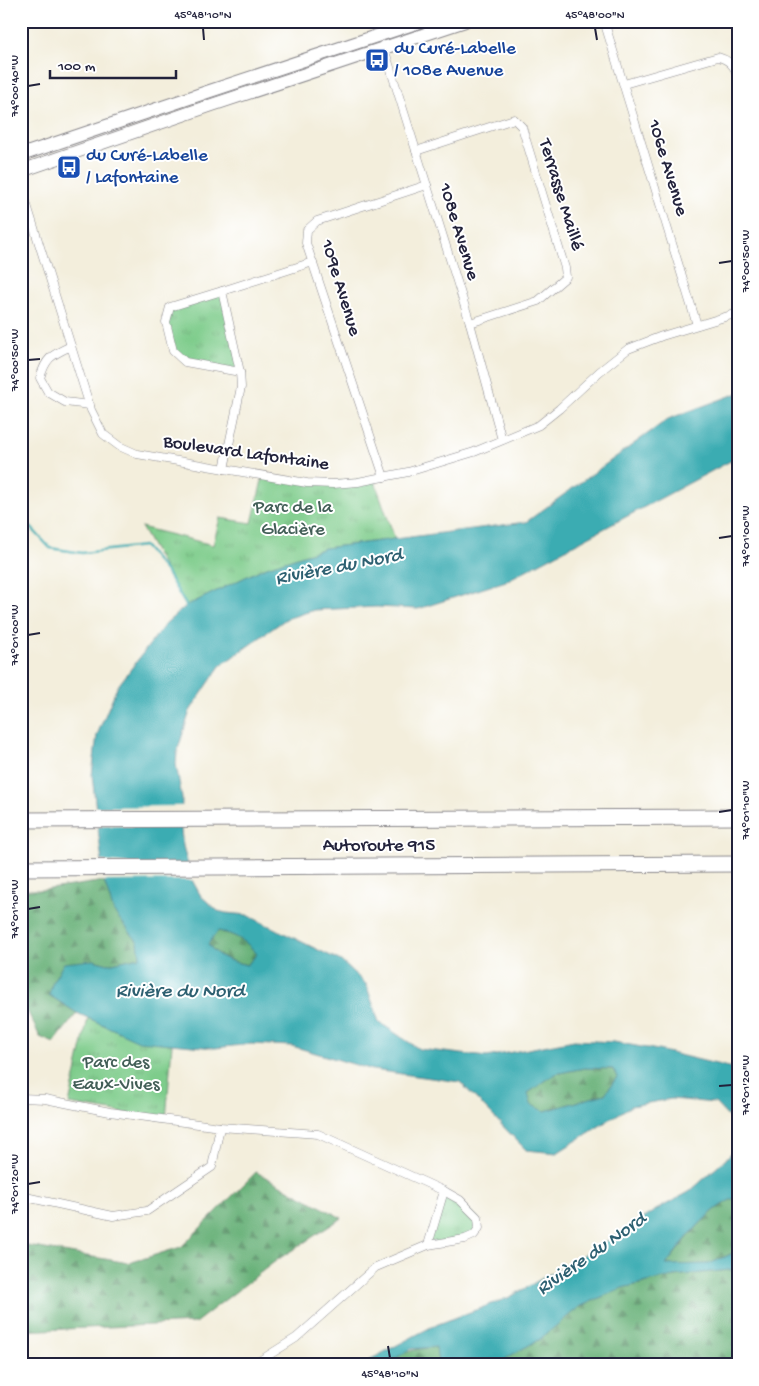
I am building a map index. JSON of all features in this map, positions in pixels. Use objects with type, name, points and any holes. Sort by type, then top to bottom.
[{"type":"highway","name":"Autoroute 915","points":[[21,820],[738,816]]},
{"type":"highway","name":"Autoroute 915","points":[[21,868],[738,864]]},
{"type":"main road","points":[[21,155],[422,21]]},
{"type":"main road","points":[[21,171],[465,21]]},
{"type":"main road","points":[[207,92],[212,105]]},
{"type":"street","name":"106e Avenue","points":[[604,21],[698,325]]},
{"type":"street","name":"108e Avenue","points":[[380,36],[470,323],[502,440]]},
{"type":"street","points":[[624,84],[718,57],[729,60],[738,76]]},
{"type":"street","name":"Terrasse Maillé","points":[[416,151],[514,119],[522,127],[565,268],[566,277],[538,301],[470,323]]},
{"type":"street","name":"Boulevard Lafontaine","points":[[21,186],[90,405],[103,434],[119,446],[137,454],[307,483],[358,482],[408,472],[474,452],[539,425],[628,349],[662,336],[738,313]]},
{"type":"street","name":"109e Avenue","points":[[384,477],[306,243],[307,230],[317,221],[427,186]]},
{"type":"street","points":[[240,372],[185,362],[173,351],[166,322],[170,307],[313,262]]},
{"type":"street","points":[[222,291],[240,372],[241,387],[224,469]]},
{"type":"street","points":[[71,346],[54,354],[44,364],[40,378],[48,392],[65,402],[90,405]]},
{"type":"street","points":[[21,1098],[220,1127],[318,1134],[444,1191],[460,1200],[478,1218],[479,1228],[474,1235],[464,1239],[428,1245],[376,1267],[296,1338],[253,1365]]},
{"type":"street","points":[[21,1196],[113,1216],[147,1211],[212,1167],[220,1127]]},
{"type":"street","points":[[428,1245],[444,1191]]},
{"type":"green space","points":[[222,291],[240,372],[185,362],[173,351],[166,322],[170,307]]},
{"type":"green space","name":"Parc de la Glacière","points":[[263,476],[307,483],[374,479],[395,539],[325,548],[264,568],[186,606],[141,527],[213,545],[220,518],[252,523]]},
{"type":"green space","points":[[104,881],[114,912],[138,942],[140,957],[108,964],[93,960],[49,995],[77,1013],[54,1043],[40,1037],[21,998],[21,890],[44,890]]},
{"type":"green space","points":[[218,931],[240,939],[257,954],[247,965],[221,956],[208,944]]},
{"type":"green space","name":"Parc des Eaux-Vives","points":[[88,1018],[139,1040],[172,1044],[166,1120],[69,1104]]},
{"type":"green space","points":[[584,1068],[613,1069],[617,1077],[605,1094],[545,1111],[531,1105],[528,1093],[555,1074]]},
{"type":"green space","points":[[256,1172],[342,1218],[277,1260],[195,1323],[21,1331],[21,1245],[129,1263],[181,1247]]},
{"type":"green space","points":[[444,1191],[478,1218],[474,1235],[428,1245]]},
{"type":"green space","points":[[738,1197],[738,1251],[709,1264],[666,1265],[708,1216],[728,1201]]},
{"type":"green space","points":[[738,1269],[738,1365],[499,1365],[508,1357],[540,1339],[579,1307],[622,1288],[673,1276]]},
{"type":"green space","points":[[437,1347],[437,1365],[388,1365],[404,1353]]},
{"type":"water","name":"Rivière du Nord","points":[[738,393],[738,457],[506,581],[418,609],[377,607],[314,610],[286,619],[220,666],[190,711],[177,752],[176,764],[182,798],[181,831],[192,880],[201,896],[218,911],[247,915],[341,961],[366,984],[379,1022],[419,1049],[487,1057],[574,1040],[614,1042],[658,1050],[733,1068],[738,1074],[738,1127],[715,1103],[671,1099],[631,1106],[557,1153],[526,1150],[460,1082],[373,1070],[292,1046],[251,1044],[215,1048],[139,1041],[77,1013],[49,995],[53,981],[64,963],[93,960],[108,964],[140,957],[138,942],[114,912],[104,881],[92,775],[97,735],[117,687],[166,623],[186,606],[264,568],[325,548],[526,522],[668,419]],"holes":[[[218,931],[240,939],[257,954],[247,965],[230,961],[221,956],[208,944]],[[584,1068],[613,1069],[617,1077],[605,1094],[545,1111],[531,1105],[528,1093],[555,1074]]]},
{"type":"water","name":"Rivière du Nord","points":[[738,1145],[738,1197],[728,1201],[708,1216],[666,1265],[709,1264],[738,1251],[738,1269],[673,1276],[622,1288],[579,1307],[540,1339],[508,1357],[499,1365],[437,1365],[436,1347],[411,1349],[391,1361],[388,1365],[367,1365],[371,1359],[433,1326],[510,1297],[607,1241],[689,1192],[725,1160]]},
{"type":"pier","points":[[184,806],[184,826],[95,826],[94,807]]},
{"type":"pier","points":[[100,861],[192,871],[195,880],[102,881]]},
{"type":"waterway","points":[[21,466],[26,480],[26,522],[50,548],[82,553],[144,546],[167,573],[187,607]]},
{"type":"place","name":"du Curé-Labelle / 108e Avenue","points":[[377,60]]},
{"type":"place","name":"du Curé-Labelle / Lafontaine","points":[[69,167]]}]
